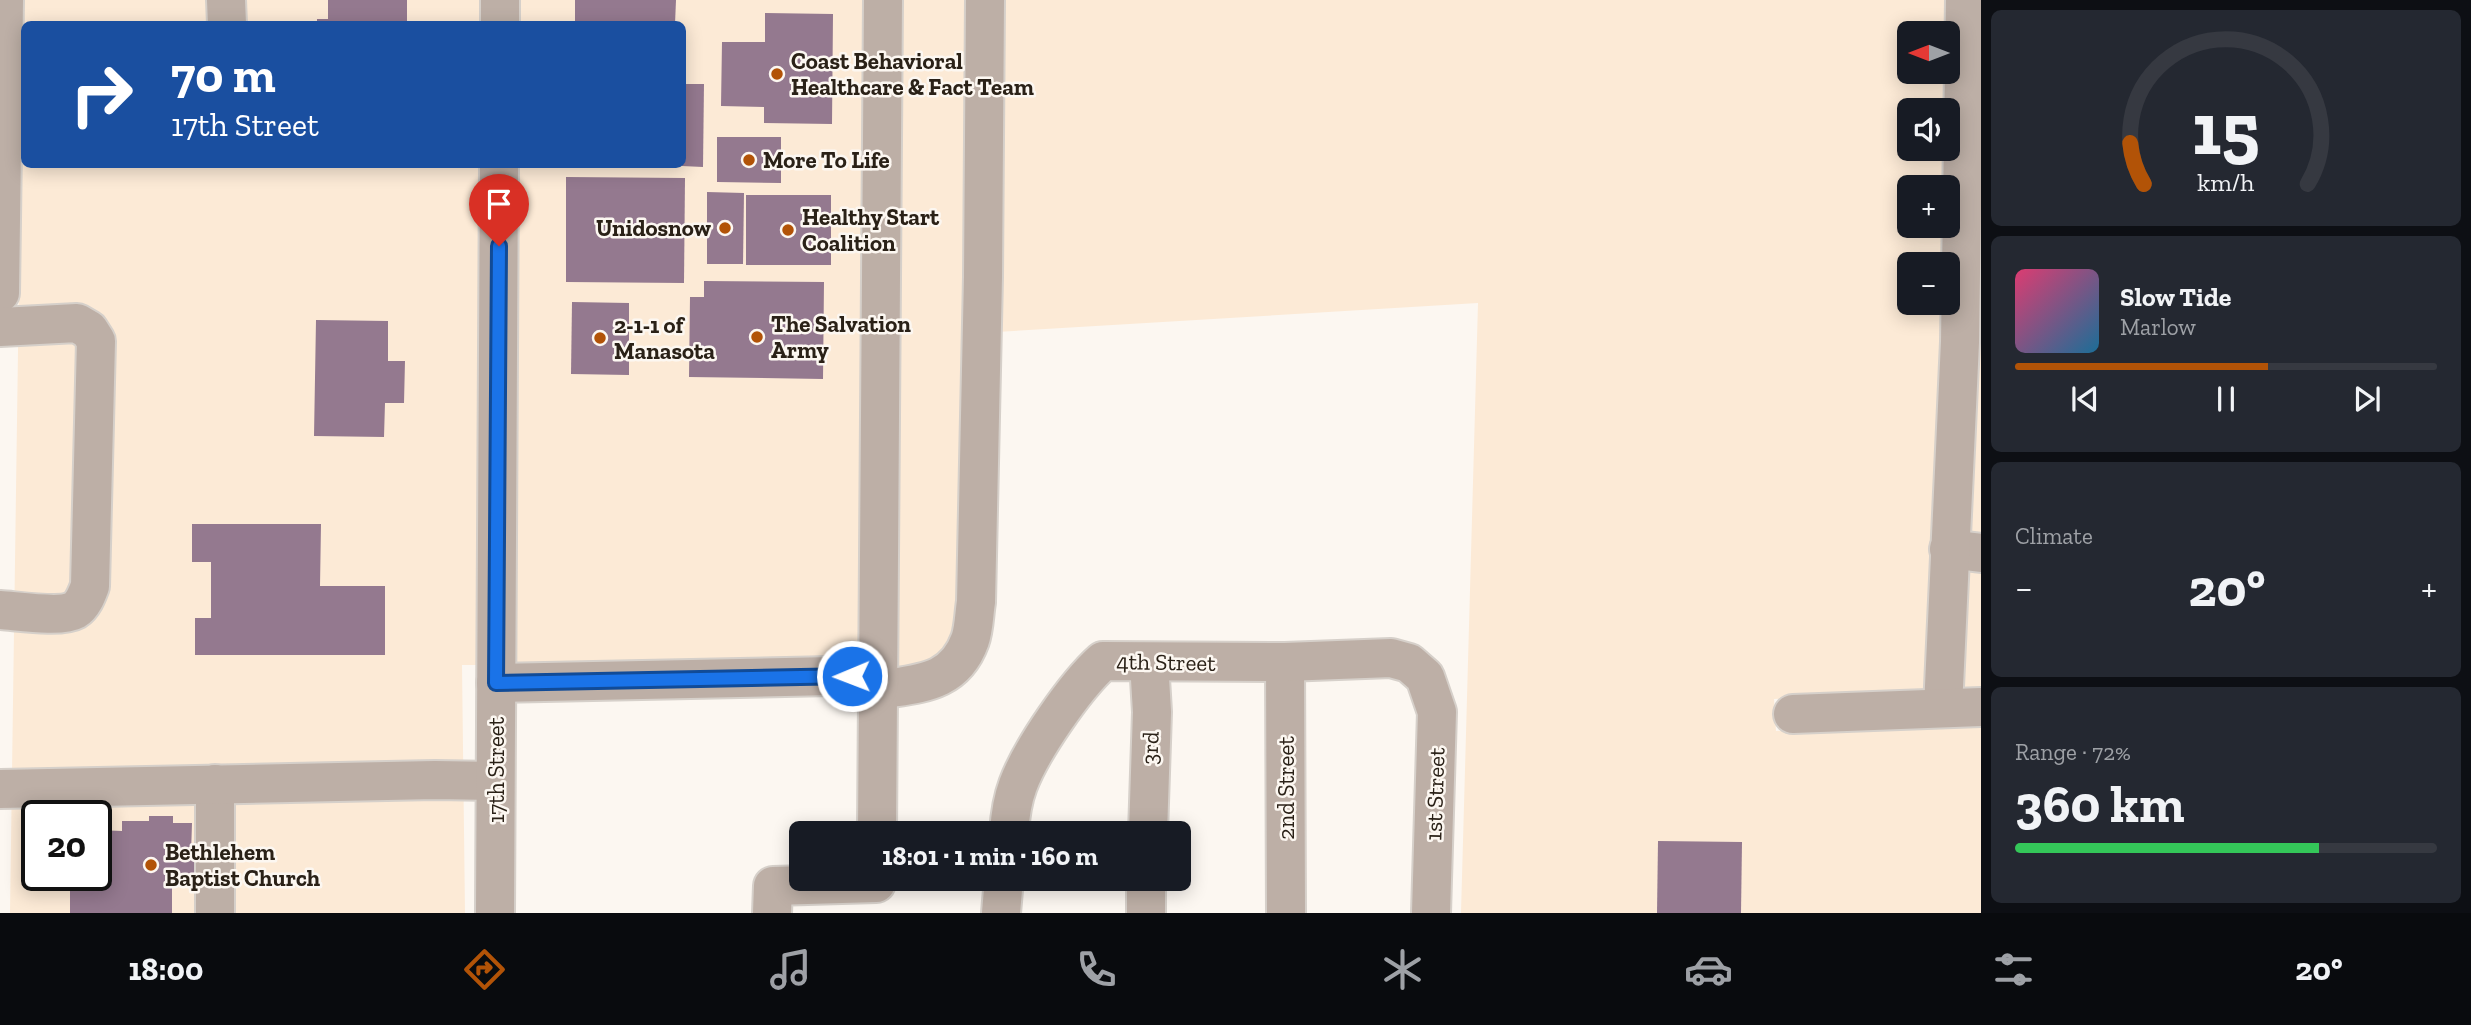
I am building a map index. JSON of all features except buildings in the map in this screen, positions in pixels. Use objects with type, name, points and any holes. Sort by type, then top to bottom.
[{"type":"street","points":[[0,293],[4,0]]},
{"type":"street","points":[[226,0],[227,21]]},
{"type":"street","points":[[500,0],[500,21]]},
{"type":"street","points":[[877,821],[883,0]]},
{"type":"street","points":[[496,683],[936,680],[957,666],[971,639],[976,601],[983,317],[985,0]]},
{"type":"street","points":[[1943,708],[1965,551],[1959,342],[1972,98],[1965,0]]},
{"type":"street","name":"17th Street","points":[[495,913],[499,168]]},
{"type":"street","points":[[0,327],[77,323],[89,330],[96,341],[90,586],[75,610],[60,613],[0,610]]},
{"type":"street","name":"4th Street","points":[[1010,821],[1018,784],[1033,755],[1085,677],[1102,661],[1285,662],[1391,659],[1409,663],[1424,677]]},
{"type":"street","name":"3rd","points":[[1147,821],[1152,712],[1149,662]]},
{"type":"street","name":"2nd Street","points":[[1285,662],[1286,913]]},
{"type":"street","name":"1st Street","points":[[1424,677],[1437,712],[1431,913]]},
{"type":"street","points":[[1793,713],[1981,707]]},
{"type":"street","points":[[0,789],[495,781]]},
{"type":"street","points":[[215,784],[215,913]]},
{"type":"street","points":[[772,913],[773,886],[789,886]]},
{"type":"street","points":[[1001,913],[1003,891]]},
{"type":"street","points":[[1146,891],[1146,913]]},
{"type":"shaded area","points":[[23,0],[482,0],[482,21],[23,21]]},
{"type":"shaded area","points":[[519,0],[1981,0],[1981,690],[1774,699],[1776,731],[1981,723],[1981,913],[1461,913],[1478,303],[962,334],[958,690],[514,667],[518,168],[686,168],[686,21],[519,21]]},
{"type":"shaded area","points":[[21,140],[21,168],[481,168],[478,665],[462,665],[465,913],[10,913]]},
{"type":"place","name":"Coast Behavioral Healthcare & Fact Team","points":[[777,74]]},
{"type":"place","name":"More To Life","points":[[749,160]]},
{"type":"place","name":"Unidosnow","points":[[725,228]]},
{"type":"place","name":"Healthy Start Coalition","points":[[788,230]]},
{"type":"place","name":"The Salvation Army","points":[[757,337]]},
{"type":"place","name":"2-1-1 of Manasota","points":[[600,338]]},
{"type":"place","name":"Bethlehem Baptist Church","points":[[151,865]]},
{"type":"route","points":[[499,246],[496,683],[852,676]]}]
